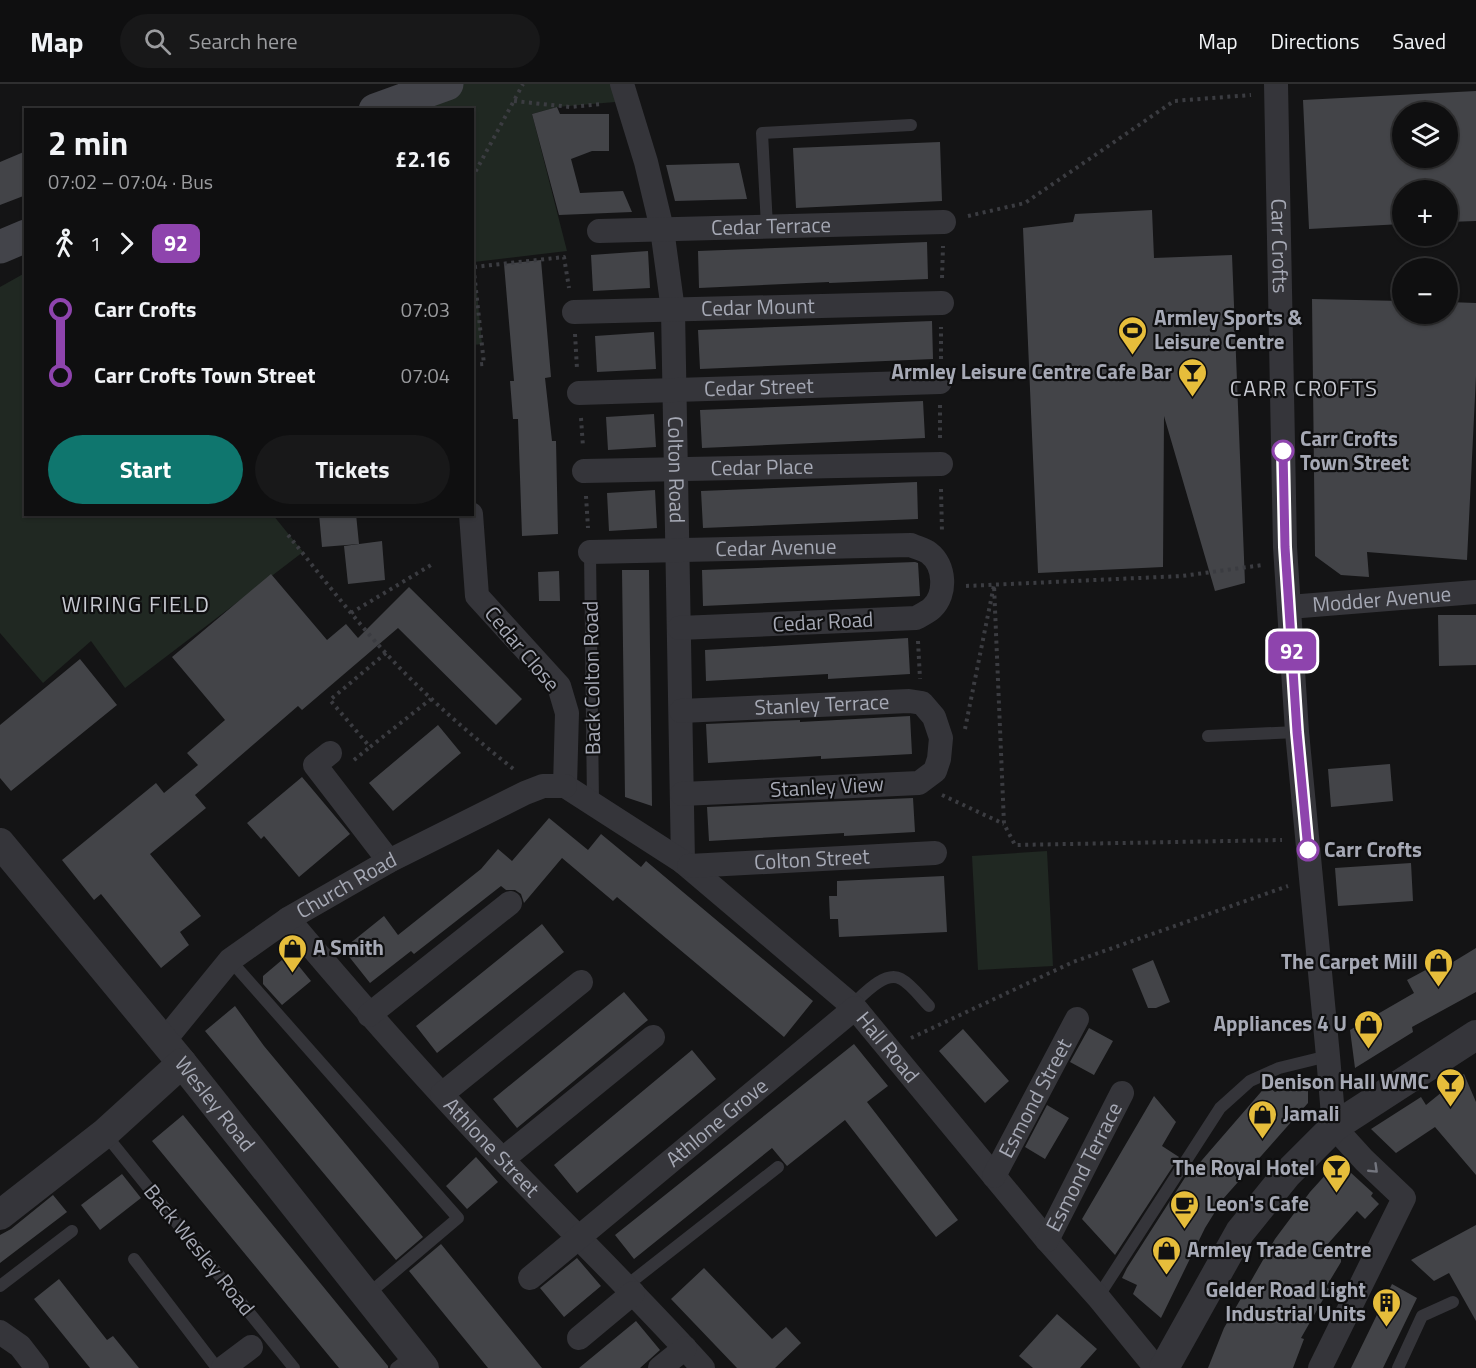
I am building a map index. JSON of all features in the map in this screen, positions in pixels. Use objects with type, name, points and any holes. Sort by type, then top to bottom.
[{"type":"main road","points":[[380,108],[436,86]]},
{"type":"main road","points":[[0,247],[24,237]]},
{"type":"street","name":"Carr Crofts","points":[[1276,88],[1286,562],[1297,732],[1334,1127]]},
{"type":"street","name":"Colton Road","points":[[625,93],[646,162],[662,229],[673,310],[682,794],[686,864]]},
{"type":"street","name":"Cedar Terrace","points":[[599,231],[944,222]]},
{"type":"street","name":"Cedar Mount","points":[[574,312],[942,303]]},
{"type":"street","name":"Cedar Street","points":[[579,393],[940,382]]},
{"type":"street","name":"Cedar Place","points":[[584,471],[941,465]]},
{"type":"street","name":"Cedar Close","points":[[471,516],[477,596],[559,686],[567,713],[565,786]]},
{"type":"street","name":"Cedar Avenue","points":[[590,552],[911,545],[928,552],[938,563],[942,579]]},
{"type":"street","points":[[916,618],[932,609],[939,598],[942,579]]},
{"type":"street","name":"Modder Avenue","points":[[1289,607],[1476,592]]},
{"type":"street","name":"Cedar Road","points":[[679,628],[916,618]]},
{"type":"street","name":"Stanley Terrace","points":[[681,711],[909,701],[922,703]]},
{"type":"street","points":[[919,783],[935,771],[952,736],[922,703]]},
{"type":"street","points":[[330,753],[315,765],[389,861]]},
{"type":"street","name":"Stanley View","points":[[682,794],[919,783]]},
{"type":"street","name":"Church Road","points":[[0,1215],[105,1133],[173,1052],[230,960],[288,919],[389,861],[525,793],[543,786],[565,786]]},
{"type":"street","name":"Hall Road","points":[[565,786],[686,864],[853,1007],[1156,1368]]},
{"type":"street","name":"Wesley Road","points":[[0,843],[173,1052],[366,1296],[411,1364]]},
{"type":"street","name":"Colton Street","points":[[686,864],[935,853]]},
{"type":"street","points":[[369,1015],[510,903]]},
{"type":"street","name":"Athlone Street","points":[[288,919],[369,1015],[502,1159],[704,1368]]},
{"type":"street","points":[[442,1094],[581,982]]},
{"type":"street","name":"Athlone Grove","points":[[530,1278],[853,1007]]},
{"type":"street","name":"Esmond Street","points":[[994,1176],[1077,1019]]},
{"type":"street","points":[[502,1159],[653,1037]]},
{"type":"street","points":[[1164,1368],[1240,1232],[1286,1175],[1334,1127],[1473,1042]]},
{"type":"street","name":"Esmond Terrace","points":[[1047,1240],[1122,1093]]},
{"type":"street","points":[[1320,1368],[1404,1198],[1364,1160],[1334,1127]]},
{"type":"street","points":[[579,1338],[630,1289]]},
{"type":"street","points":[[0,1332],[21,1346],[37,1368]]},
{"type":"street","points":[[223,1368],[251,1347]]},
{"type":"street","points":[[660,1368],[685,1348]]},
{"type":"lane","points":[[766,226],[762,133],[911,125]]},
{"type":"lane","name":"Back Colton Road","points":[[590,552],[593,803]]},
{"type":"lane","points":[[1208,736],[1297,732]]},
{"type":"lane","points":[[230,960],[458,1218],[366,1296]]},
{"type":"lane","points":[[853,1007],[873,986],[892,976],[906,982],[929,1006]]},
{"type":"lane","points":[[1098,1298],[1220,1108],[1250,1081],[1279,1068],[1328,1056]]},
{"type":"lane","name":"Back Wesley Road","points":[[105,1133],[294,1368]]},
{"type":"lane","points":[[630,1289],[778,1167]]},
{"type":"lane","points":[[0,1286],[72,1231]]},
{"type":"lane","points":[[134,1259],[217,1368]]},
{"type":"lane","points":[[1398,1368],[1422,1316],[1453,1302]]},
{"type":"path","points":[[474,174],[523,84]]},
{"type":"path","points":[[942,533],[940,382],[944,222],[1025,203],[1174,101],[1276,88]]},
{"type":"path","points":[[514,101],[570,107],[625,93]]},
{"type":"path","points":[[474,364],[484,364],[474,267],[564,256],[574,312],[590,552]]},
{"type":"path","points":[[288,535],[351,613],[430,699],[480,743],[538,788]]},
{"type":"path","points":[[942,579],[963,586],[1182,576],[1286,562]]},
{"type":"path","points":[[351,613],[431,565]]},
{"type":"path","points":[[952,736],[994,585]]},
{"type":"path","points":[[994,585],[1004,824],[1015,845],[1307,839]]},
{"type":"path","points":[[916,618],[922,703]]},
{"type":"path","points":[[386,653],[330,700],[370,747],[430,699]]},
{"type":"path","points":[[919,783],[1004,824]]},
{"type":"path","points":[[889,1049],[1073,962],[1311,877]]},
{"type":"shaded area","points":[[447,84],[622,84],[627,101],[557,107],[532,114],[567,251],[474,262],[474,108],[381,108]]},
{"type":"shaded area","points":[[474,262],[482,344],[474,345]]},
{"type":"shaded area","points":[[24,274],[24,516],[274,516],[303,552],[125,688],[91,641],[43,683],[0,633],[0,287]]},
{"type":"shaded area","points":[[1047,851],[1053,966],[978,970],[972,856]]},
{"type":"building","points":[[1476,91],[1476,221],[1458,222],[1458,180],[1392,180],[1392,225],[1309,229],[1303,100]]},
{"type":"building","points":[[557,107],[560,114],[609,114],[609,151],[592,151],[571,159],[580,193],[623,191],[632,212],[559,215],[532,114]]},
{"type":"building","points":[[940,142],[942,201],[796,208],[793,148]]},
{"type":"building","points":[[24,152],[24,196],[0,205],[0,162]]},
{"type":"building","points":[[739,163],[747,199],[675,201],[666,165]]},
{"type":"building","name":"Armley Sports & Leisure Centre","points":[[1152,210],[1154,258],[1232,255],[1245,583],[1215,591],[1164,416],[1163,567],[1038,573],[1023,228],[1073,222],[1075,214]]},
{"type":"building","points":[[927,242],[928,279],[699,288],[698,251]]},
{"type":"building","points":[[648,251],[650,288],[593,291],[591,255]]},
{"type":"building","points":[[541,260],[551,377],[545,378],[552,441],[556,441],[558,534],[522,536],[518,419],[513,419],[510,381],[514,381],[504,264]]},
{"type":"building","points":[[1312,299],[1392,301],[1392,324],[1458,324],[1458,302],[1476,303],[1476,376],[1467,560],[1367,552],[1369,577],[1341,575],[1315,556]]},
{"type":"building","points":[[932,321],[933,359],[700,369],[698,330]]},
{"type":"building","points":[[654,332],[656,369],[597,372],[595,336]]},
{"type":"building","points":[[923,401],[925,438],[702,448],[700,410]]},
{"type":"building","points":[[654,414],[656,447],[608,450],[606,417]]},
{"type":"building","points":[[917,482],[918,519],[703,528],[701,491]]},
{"type":"building","points":[[655,490],[657,528],[609,531],[607,493]]},
{"type":"building","points":[[319,516],[356,516],[359,544],[322,547]]},
{"type":"building","points":[[382,541],[385,580],[348,584],[344,546]]},
{"type":"building","points":[[918,563],[920,596],[703,606],[702,570]]},
{"type":"building","points":[[622,570],[649,570],[652,806],[625,797]]},
{"type":"building","points":[[559,571],[560,601],[539,601],[538,572]]},
{"type":"building","points":[[271,574],[327,640],[346,624],[358,638],[409,587],[522,699],[496,725],[398,628],[302,710],[298,706],[195,795],[206,808],[150,854],[201,916],[180,932],[189,945],[161,968],[101,894],[94,900],[62,860],[156,783],[164,793],[198,765],[187,753],[225,720],[172,657]]},
{"type":"building","points":[[1438,615],[1476,615],[1476,665],[1439,666]]},
{"type":"building","points":[[908,638],[910,674],[828,679],[828,674],[706,681],[705,650]]},
{"type":"building","points":[[80,659],[117,705],[11,791],[0,778],[0,725]]},
{"type":"building","points":[[910,716],[912,754],[821,759],[821,756],[708,763],[706,724]]},
{"type":"building","points":[[438,725],[461,753],[393,811],[369,783]]},
{"type":"building","points":[[1390,764],[1393,801],[1331,807],[1328,769]]},
{"type":"building","points":[[302,777],[350,834],[299,877],[264,836],[261,839],[247,823]]},
{"type":"building","points":[[913,798],[915,832],[844,836],[844,833],[709,841],[707,807]]},
{"type":"building","points":[[549,818],[588,850],[601,834],[641,867],[646,861],[813,1001],[784,1037],[617,897],[613,901],[562,858],[524,903],[521,894],[515,890],[506,890],[501,886],[414,954],[411,951],[370,983],[343,949],[384,916],[398,935],[481,869],[498,849],[512,861]]},
{"type":"building","points":[[1411,863],[1413,901],[1338,906],[1335,868]]},
{"type":"building","points":[[944,876],[947,932],[839,937],[838,919],[830,919],[829,896],[837,896],[837,881]]},
{"type":"building","points":[[542,924],[564,952],[437,1053],[416,1026]]},
{"type":"building","points":[[1476,948],[1476,992],[1412,1027],[1413,1032],[1355,1068],[1350,1030],[1414,993],[1407,980],[1450,957],[1453,962]]},
{"type":"building","points":[[289,954],[311,981],[282,1005],[263,984],[263,976]]},
{"type":"building","points":[[1153,960],[1170,1002],[1156,1008],[1148,1008],[1132,969]]},
{"type":"building","points":[[624,992],[648,1020],[517,1128],[493,1099]]},
{"type":"building","points":[[235,1006],[264,1046],[423,1237],[396,1260],[205,1031]]},
{"type":"building","points":[[1089,1028],[1113,1041],[1094,1075],[1070,1062]]},
{"type":"building","points":[[963,1029],[1009,1081],[985,1103],[939,1051]]},
{"type":"building","points":[[854,1044],[888,1086],[867,1102],[958,1220],[936,1237],[845,1120],[787,1166],[772,1148],[634,1259],[615,1235]]},
{"type":"building","points":[[692,1050],[716,1079],[577,1193],[554,1165]]},
{"type":"building","points":[[1464,1074],[1476,1102],[1476,1175],[1435,1127],[1396,1153],[1371,1129],[1421,1097],[1426,1105]]},
{"type":"building","points":[[1308,1078],[1308,1103],[1223,1199],[1205,1228],[1161,1318],[1133,1294],[1137,1285],[1122,1278],[1127,1268],[1193,1165],[1196,1167],[1267,1085],[1275,1092]]},
{"type":"building","points":[[1154,1096],[1176,1122],[1162,1146],[1179,1157],[1115,1255],[1082,1219]]},
{"type":"building","points":[[1047,1105],[1069,1118],[1045,1159],[1025,1147]]},
{"type":"building","points":[[183,1115],[388,1368],[339,1368],[152,1141]]},
{"type":"building","points":[[476,1157],[498,1182],[467,1209],[446,1186]]},
{"type":"building","points":[[1338,1161],[1373,1193],[1371,1196],[1379,1204],[1365,1219],[1357,1211],[1326,1246],[1341,1254],[1341,1262],[1326,1287],[1329,1289],[1301,1338],[1304,1339],[1293,1368],[1208,1368],[1224,1328],[1275,1239],[1310,1192]]},
{"type":"building","points":[[122,1174],[141,1198],[100,1230],[81,1205]]},
{"type":"building","points":[[53,1195],[67,1212],[0,1263],[0,1235],[11,1229]]},
{"type":"building","points":[[1476,1225],[1476,1321],[1449,1273],[1434,1281],[1411,1260]]},
{"type":"building","points":[[441,1244],[542,1368],[488,1368],[409,1271]]},
{"type":"building","points":[[577,1258],[601,1286],[564,1317],[540,1288]]},
{"type":"building","points":[[704,1268],[772,1339],[786,1327],[801,1343],[775,1368],[737,1368],[671,1299]]},
{"type":"building","points":[[59,1279],[107,1340],[113,1336],[139,1368],[90,1368],[34,1299]]},
{"type":"building","points":[[1392,1284],[1417,1298],[1383,1368],[1351,1368]]},
{"type":"building","points":[[1057,1314],[1097,1349],[1080,1368],[1033,1368],[1019,1356]]},
{"type":"building","points":[[636,1321],[660,1350],[640,1368],[579,1368]]},
{"type":"bus line","name":"92","points":[[1283,451],[1285,547],[1297,732],[1308,850]]},
{"type":"place","name":"Armley Sports & Leisure Centre","points":[[1133,356]]},
{"type":"place","name":"Armley Leisure Centre Cafe Bar","points":[[1193,398]]},
{"type":"place","name":"Carr Crofts Town Street","points":[[1283,451]]},
{"type":"place","name":"Carr Crofts","points":[[1308,850]]},
{"type":"place","name":"A Smith","points":[[292,974]]},
{"type":"place","name":"The Carpet Mill","points":[[1439,988]]},
{"type":"place","name":"Appliances 4 U","points":[[1368,1050]]},
{"type":"place","name":"Denison Hall WMC","points":[[1450,1108]]},
{"type":"place","name":"Jamali","points":[[1262,1140]]},
{"type":"place","name":"The Royal Hotel","points":[[1336,1194]]},
{"type":"place","name":"Leon's Cafe","points":[[1185,1230]]},
{"type":"place","name":"Armley Trade Centre","points":[[1166,1276]]},
{"type":"place","name":"Gelder Road Light Industrial Units","points":[[1387,1328]]},
{"type":"district","name":"CARR CROFTS","points":[[1304,388]]},
{"type":"district","name":"WIRING FIELD","points":[[136,604]]}]
